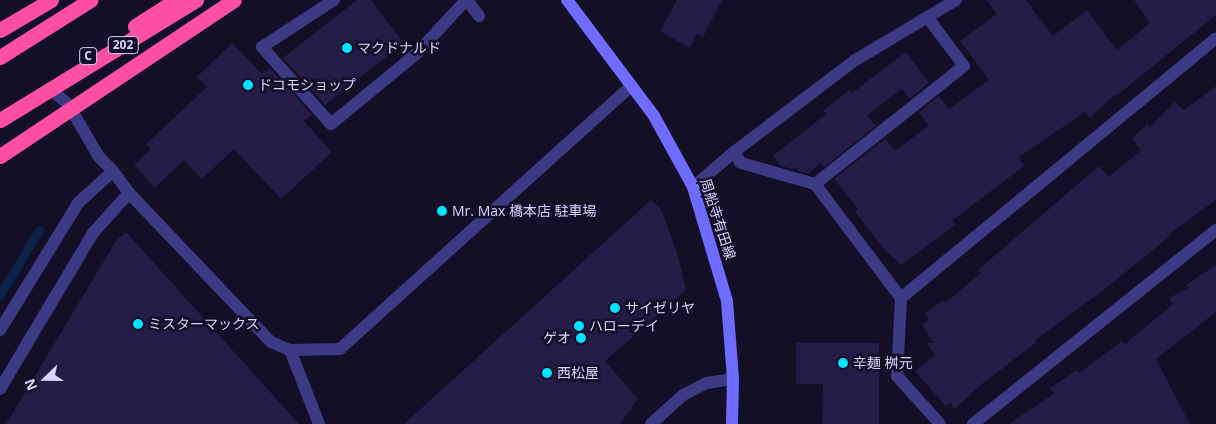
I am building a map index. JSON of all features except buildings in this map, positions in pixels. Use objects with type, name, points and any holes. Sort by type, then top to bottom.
[{"type":"highway","points":[[0,30],[51,0]]},
{"type":"highway","points":[[0,48],[75,0]]},
{"type":"highway","points":[[0,57],[90,0]]},
{"type":"highway","name":"C","points":[[0,112],[176,0]]},
{"type":"highway","name":"202","points":[[0,120],[196,0]]},
{"type":"highway","points":[[0,156],[234,0]]},
{"type":"main road","name":"周船寺有田線","points":[[567,0],[631,86],[671,144],[693,187],[727,300],[733,379],[732,424]]},
{"type":"street","points":[[334,0],[262,47],[331,124],[417,53],[467,0],[479,16]]},
{"type":"street","points":[[693,187],[734,152],[854,61],[956,0]]},
{"type":"street","points":[[815,184],[964,66],[928,18]]},
{"type":"street","points":[[901,298],[1216,38]]},
{"type":"street","points":[[50,89],[68,104],[99,157],[113,171],[129,193],[271,342],[290,350],[340,349],[631,86]]},
{"type":"street","points":[[734,152],[741,163],[815,184],[901,298],[897,376],[940,424]]},
{"type":"street","points":[[0,330],[78,203],[113,171]]},
{"type":"street","points":[[0,389],[93,234],[129,193]]},
{"type":"street","points":[[974,424],[1216,230]]},
{"type":"street","points":[[290,350],[319,424]]},
{"type":"street","points":[[650,424],[683,395],[707,383],[733,379]]},
{"type":"waterway","points":[[0,295],[39,230]]},
{"type":"place","name":"マクドナルド","points":[[347,48]]},
{"type":"place","name":"ドコモショップ","points":[[248,85]]},
{"type":"place","name":"Mr. Max 橋本店 駐車場","points":[[442,211]]},
{"type":"place","name":"サイゼリヤ","points":[[615,308]]},
{"type":"place","name":"ミスターマックス","points":[[138,324]]},
{"type":"place","name":"ハローデイ","points":[[579,326]]},
{"type":"place","name":"ゲオ","points":[[581,338]]},
{"type":"place","name":"辛麺 桝元","points":[[843,363]]},
{"type":"place","name":"西松屋","points":[[547,373]]}]
